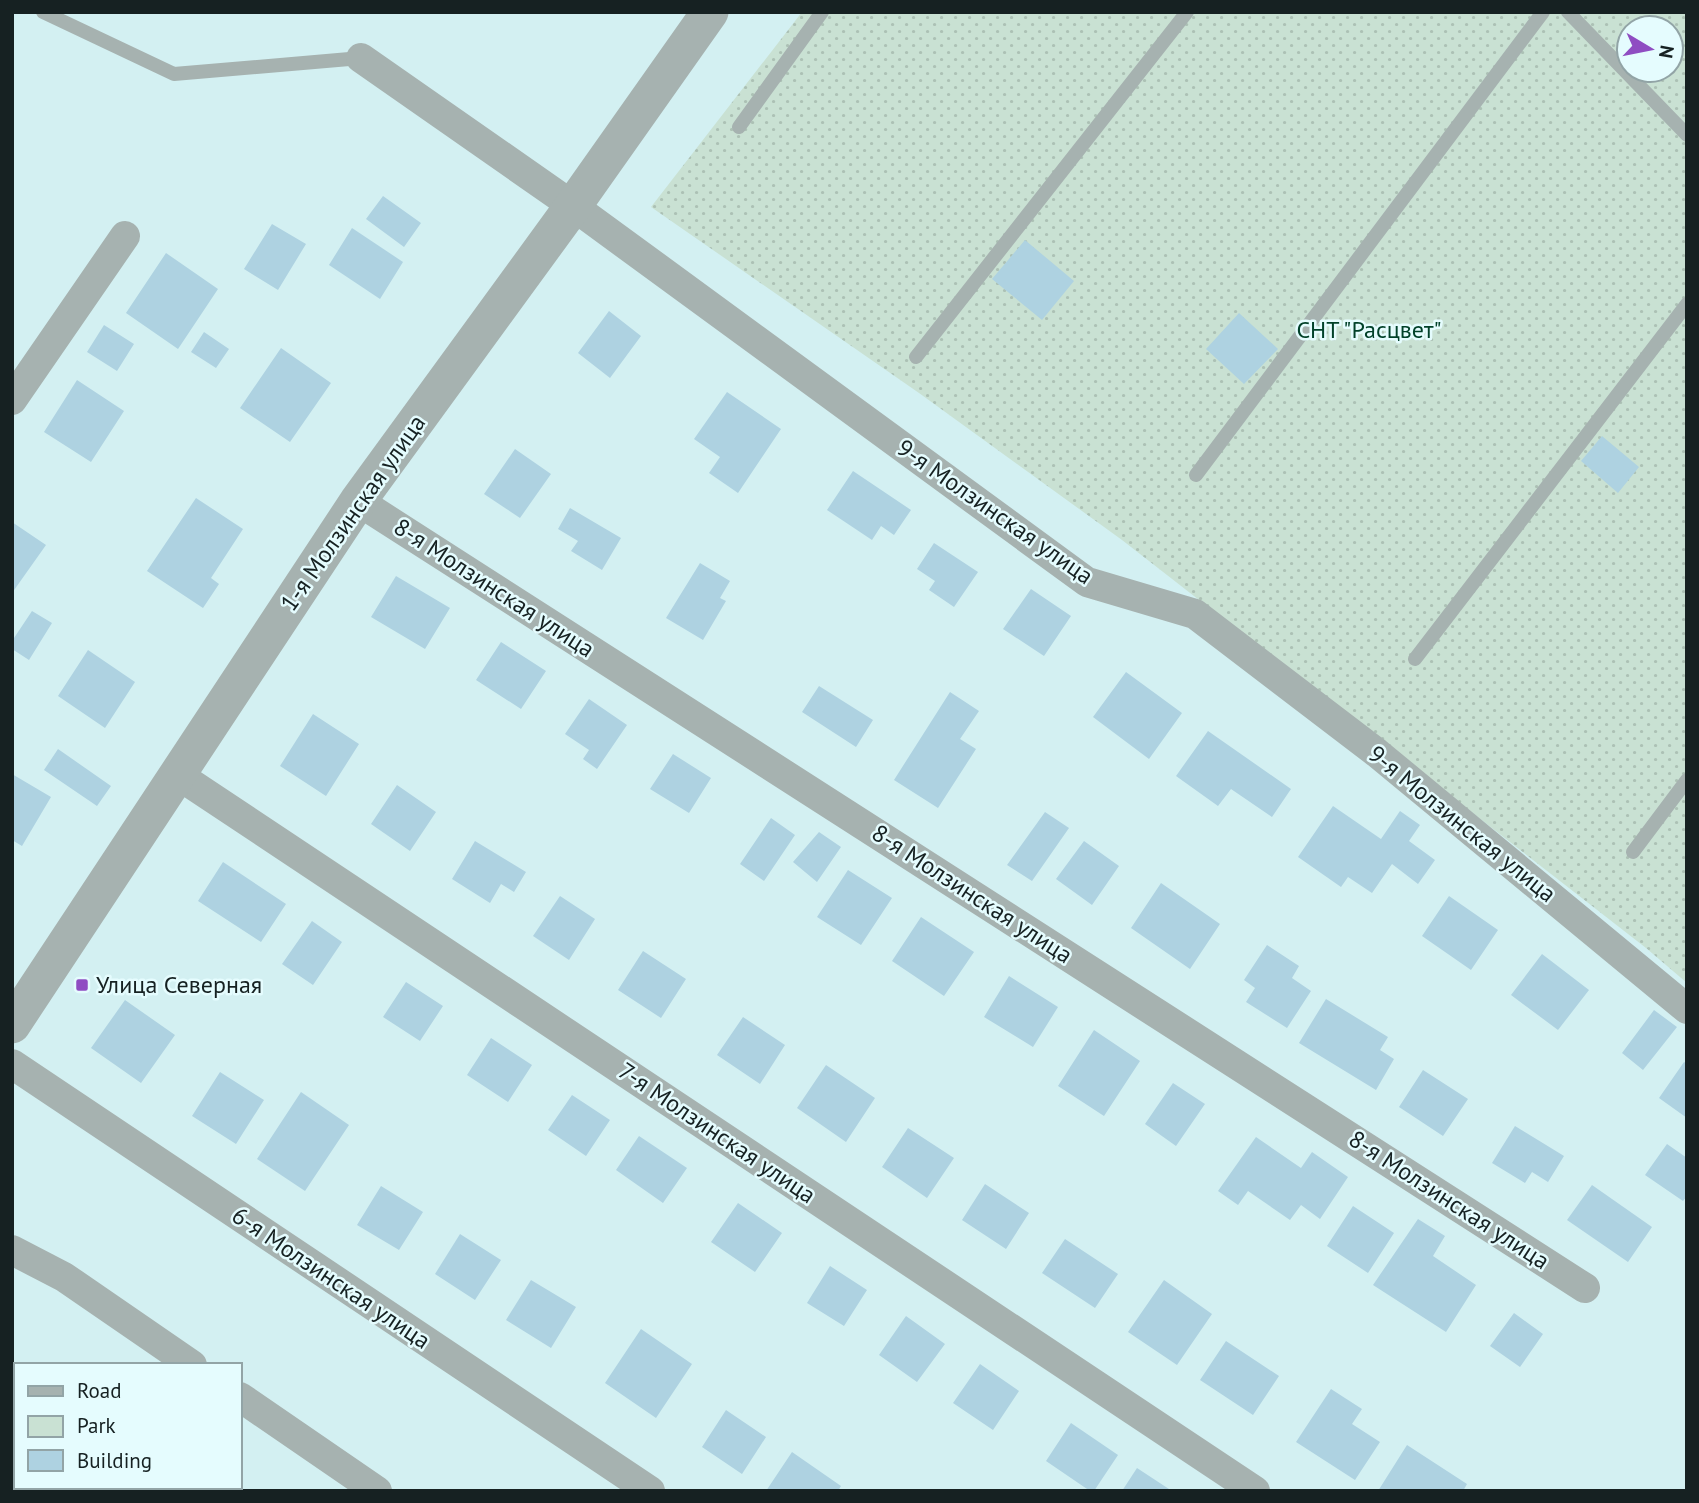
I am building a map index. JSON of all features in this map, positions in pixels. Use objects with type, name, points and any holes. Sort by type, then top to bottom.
[{"type":"street","name":"1-я Молзинская улица","points":[[12,1025],[358,500],[573,206],[710,12]]},
{"type":"street","name":"9-я Молзинская улица","points":[[361,58],[573,206],[1087,582],[1195,614],[1377,753],[1687,1009]]},
{"type":"street","points":[[12,400],[125,236]]},
{"type":"street","name":"8-я Молзинская улица","points":[[358,500],[1586,1287]]},
{"type":"street","name":"7-я Молзинская улица","points":[[178,775],[1255,1491]]},
{"type":"street","name":"6-я Молзинская улица","points":[[12,1064],[650,1491]]},
{"type":"street","points":[[12,1250],[64,1277],[189,1363]]},
{"type":"street","points":[[242,1398],[377,1491]]},
{"type":"lane","points":[[43,12],[174,74],[361,58]]},
{"type":"lane","points":[[739,127],[822,12]]},
{"type":"lane","points":[[916,357],[1187,12]]},
{"type":"lane","points":[[1196,475],[1543,12]]},
{"type":"lane","points":[[1569,12],[1687,135]]},
{"type":"lane","points":[[1415,659],[1687,304]]},
{"type":"lane","points":[[1633,852],[1687,780]]},
{"type":"green space","name":"СНТ \"Расцвет\"","points":[[802,12],[1687,12],[1687,983],[1646,948],[1122,540],[919,393],[651,207]]},
{"type":"building","points":[[383,196],[421,223],[404,247],[366,219]]},
{"type":"building","points":[[272,224],[306,244],[278,290],[244,269]]},
{"type":"building","points":[[352,228],[403,262],[380,299],[329,265]]},
{"type":"building","points":[[1025,240],[1074,281],[1042,320],[992,279]]},
{"type":"building","points":[[166,253],[218,289],[178,349],[126,313]]},
{"type":"building","points":[[609,311],[641,336],[610,378],[578,353]]},
{"type":"building","points":[[1239,313],[1278,349],[1244,384],[1206,349]]},
{"type":"building","points":[[104,325],[134,344],[117,371],[87,352]]},
{"type":"building","points":[[204,332],[229,349],[216,368],[191,352]]},
{"type":"building","points":[[281,348],[331,383],[290,442],[240,408]]},
{"type":"building","points":[[77,380],[124,411],[91,462],[44,432]]},
{"type":"building","points":[[727,392],[781,429],[738,493],[709,473],[720,457],[694,439]]},
{"type":"building","points":[[1602,436],[1639,467],[1618,493],[1581,461]]},
{"type":"building","points":[[515,449],[551,474],[520,518],[484,494]]},
{"type":"building","points":[[853,471],[911,510],[894,535],[881,526],[872,540],[827,510]]},
{"type":"building","points":[[196,498],[243,529],[211,578],[219,584],[203,608],[147,571]]},
{"type":"building","points":[[570,508],[621,538],[602,570],[571,551],[578,541],[558,529]]},
{"type":"building","points":[[12,522],[46,545],[12,593]]},
{"type":"building","points":[[934,543],[978,572],[954,607],[929,590],[935,581],[917,569]]},
{"type":"building","points":[[700,563],[730,581],[720,598],[726,601],[703,640],[666,618]]},
{"type":"building","points":[[396,576],[450,608],[425,649],[371,617]]},
{"type":"building","points":[[1031,589],[1071,616],[1044,656],[1003,629]]},
{"type":"building","points":[[32,611],[52,623],[29,660],[12,649],[12,641]]},
{"type":"building","points":[[501,642],[546,671],[521,709],[476,680]]},
{"type":"building","points":[[88,650],[135,682],[105,728],[58,696]]},
{"type":"building","points":[[1126,672],[1182,713],[1149,759],[1093,717]]},
{"type":"building","points":[[819,686],[873,720],[856,747],[802,712]]},
{"type":"building","points":[[950,692],[979,711],[960,739],[976,749],[938,808],[894,780]]},
{"type":"building","points":[[589,699],[627,725],[597,769],[583,759],[589,750],[565,734]]},
{"type":"building","points":[[313,714],[359,744],[326,796],[280,766]]},
{"type":"building","points":[[1208,731],[1291,789],[1272,817],[1231,789],[1218,806],[1176,776]]},
{"type":"building","points":[[58,749],[111,786],[97,806],[44,770]]},
{"type":"building","points":[[673,754],[711,778],[689,813],[650,789]]},
{"type":"building","points":[[12,774],[51,797],[22,846],[12,840]]},
{"type":"building","points":[[397,785],[436,812],[410,851],[371,824]]},
{"type":"building","points":[[1333,806],[1381,839],[1400,811],[1420,825],[1409,841],[1435,860],[1418,884],[1392,864],[1372,893],[1348,877],[1341,887],[1298,857]]},
{"type":"building","points":[[1045,812],[1069,828],[1032,881],[1007,865]]},
{"type":"building","points":[[771,818],[795,835],[764,881],[740,864]]},
{"type":"building","points":[[819,832],[841,847],[817,882],[793,862]]},
{"type":"building","points":[[475,841],[526,872],[514,892],[501,884],[490,903],[452,879]]},
{"type":"building","points":[[1084,841],[1119,866],[1092,905],[1056,879]]},
{"type":"building","points":[[223,862],[286,904],[261,942],[198,901]]},
{"type":"building","points":[[848,870],[892,898],[861,945],[817,917]]},
{"type":"building","points":[[1161,883],[1220,924],[1190,969],[1131,928]]},
{"type":"building","points":[[560,896],[595,919],[569,960],[533,936]]},
{"type":"building","points":[[1449,896],[1498,930],[1471,970],[1422,936]]},
{"type":"building","points":[[921,917],[974,952],[944,996],[892,961]]},
{"type":"building","points":[[312,921],[342,942],[313,985],[282,964]]},
{"type":"building","points":[[1267,945],[1299,966],[1292,978],[1311,991],[1287,1028],[1246,1002],[1255,988],[1244,980]]},
{"type":"building","points":[[643,951],[686,979],[661,1018],[618,990]]},
{"type":"building","points":[[1542,954],[1589,990],[1558,1030],[1511,995]]},
{"type":"building","points":[[1009,976],[1058,1007],[1033,1047],[984,1017]]},
{"type":"building","points":[[406,982],[443,1006],[420,1041],[383,1017]]},
{"type":"building","points":[[1326,999],[1388,1037],[1380,1050],[1394,1059],[1376,1090],[1299,1043]]},
{"type":"building","points":[[125,1000],[175,1035],[141,1083],[91,1048]]},
{"type":"building","points":[[1654,1010],[1677,1027],[1643,1070],[1622,1053]]},
{"type":"building","points":[[743,1017],[785,1045],[760,1084],[717,1055]]},
{"type":"building","points":[[1094,1030],[1140,1061],[1104,1116],[1058,1086]]},
{"type":"building","points":[[491,1038],[532,1065],[508,1102],[467,1075]]},
{"type":"building","points":[[1684,1062],[1687,1064],[1687,1118],[1659,1098]]},
{"type":"building","points":[[826,1065],[875,1098],[846,1142],[797,1108]]},
{"type":"building","points":[[1423,1070],[1468,1099],[1443,1136],[1399,1107]]},
{"type":"building","points":[[220,1072],[264,1100],[236,1144],[192,1116]]},
{"type":"building","points":[[1173,1083],[1205,1104],[1176,1146],[1145,1124]]},
{"type":"building","points":[[301,1092],[349,1125],[305,1191],[257,1159]]},
{"type":"building","points":[[572,1095],[610,1120],[586,1156],[548,1130]]},
{"type":"building","points":[[1515,1126],[1564,1156],[1548,1182],[1532,1172],[1525,1183],[1492,1163]]},
{"type":"building","points":[[908,1128],[954,1158],[927,1198],[882,1167]]},
{"type":"building","points":[[639,1136],[687,1168],[663,1203],[616,1170]]},
{"type":"building","points":[[1256,1137],[1301,1168],[1312,1152],[1348,1177],[1320,1219],[1301,1205],[1290,1220],[1248,1191],[1238,1205],[1218,1191]]},
{"type":"building","points":[[1667,1144],[1687,1158],[1687,1196],[1683,1201],[1645,1175]]},
{"type":"building","points":[[985,1184],[1029,1213],[1006,1249],[962,1220]]},
{"type":"building","points":[[1592,1185],[1652,1227],[1628,1262],[1567,1220]]},
{"type":"building","points":[[381,1186],[423,1212],[399,1250],[357,1225]]},
{"type":"building","points":[[738,1203],[782,1233],[755,1272],[711,1242]]},
{"type":"building","points":[[1353,1206],[1394,1233],[1368,1273],[1327,1246]]},
{"type":"building","points":[[1418,1219],[1445,1236],[1433,1256],[1476,1285],[1446,1332],[1373,1285]]},
{"type":"building","points":[[460,1234],[501,1260],[475,1300],[435,1274]]},
{"type":"building","points":[[1065,1239],[1118,1274],[1095,1308],[1042,1273]]},
{"type":"building","points":[[830,1266],[867,1290],[844,1326],[807,1303]]},
{"type":"building","points":[[531,1280],[576,1307],[551,1348],[506,1320]]},
{"type":"building","points":[[1164,1280],[1212,1314],[1177,1365],[1128,1332]]},
{"type":"building","points":[[1514,1313],[1543,1334],[1520,1367],[1490,1346]]},
{"type":"building","points":[[906,1316],[945,1344],[917,1382],[879,1355]]},
{"type":"building","points":[[641,1329],[692,1364],[656,1418],[605,1383]]},
{"type":"building","points":[[1226,1341],[1279,1376],[1253,1415],[1200,1380]]},
{"type":"building","points":[[980,1364],[1019,1391],[993,1430],[953,1403]]},
{"type":"building","points":[[1331,1389],[1362,1409],[1352,1424],[1380,1442],[1355,1480],[1296,1442]]},
{"type":"building","points":[[12,1408],[14,1476],[12,1474]]},
{"type":"building","points":[[726,1410],[766,1437],[742,1474],[702,1447]]},
{"type":"building","points":[[1071,1423],[1118,1455],[1094,1491],[1090,1491],[1046,1461]]},
{"type":"building","points":[[1407,1445],[1467,1484],[1463,1491],[1378,1491]]},
{"type":"building","points":[[792,1452],[841,1486],[838,1491],[766,1491]]},
{"type":"building","points":[[1137,1468],[1172,1491],[1122,1491]]},
{"type":"building","points":[[60,1489],[124,1489],[123,1491],[59,1491]]},
{"type":"place","name":"Улица Северная","points":[[82,985]]}]
